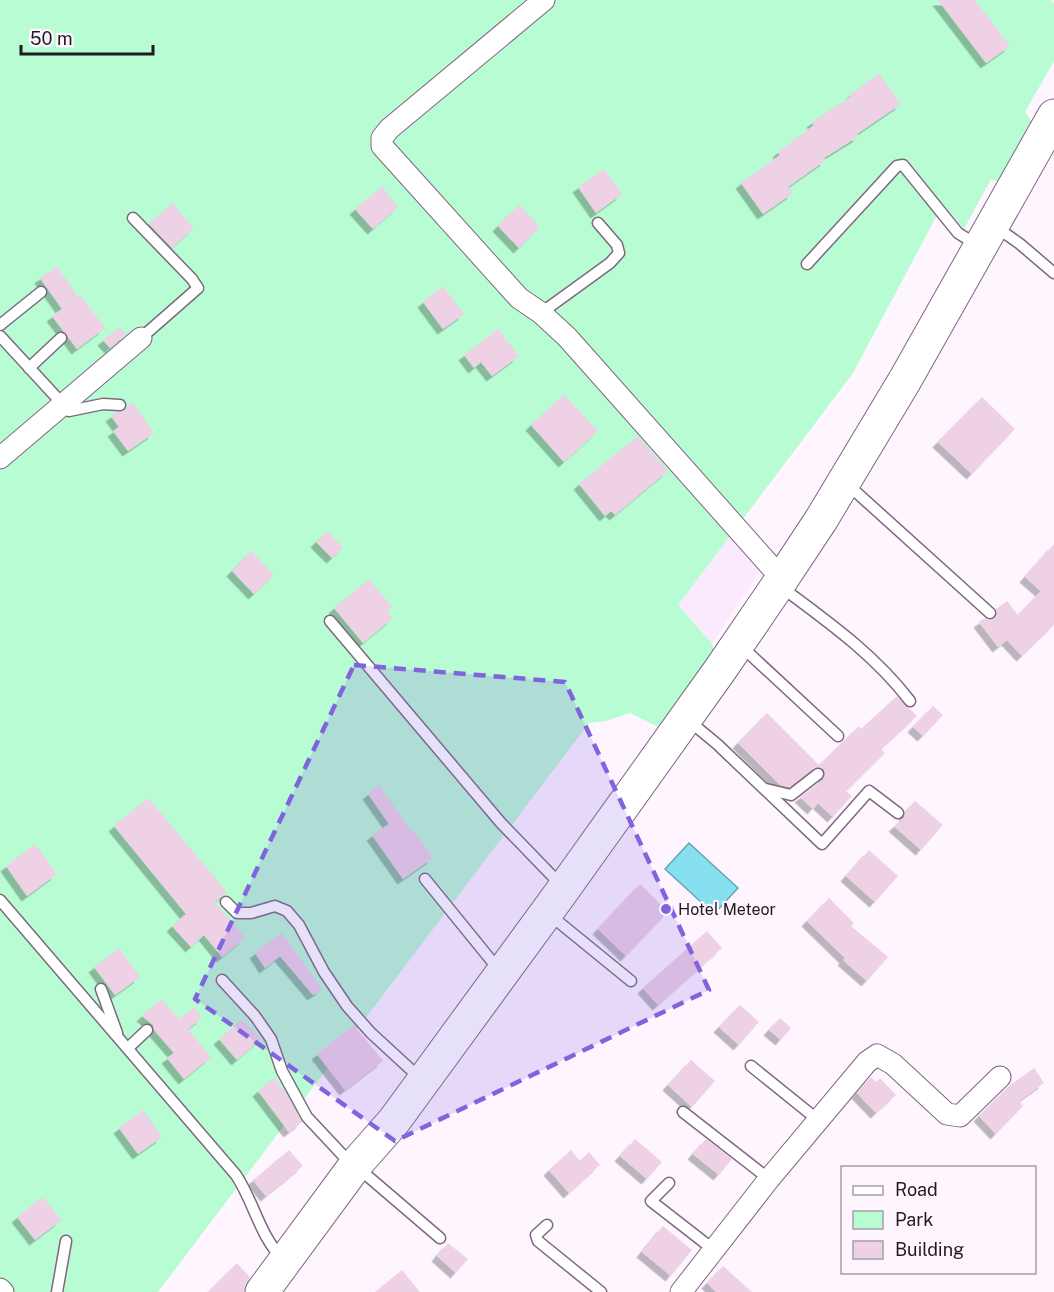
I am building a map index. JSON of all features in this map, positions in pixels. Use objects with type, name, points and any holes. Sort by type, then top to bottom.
[{"type":"main road","points":[[262,1292],[282,1276],[686,718],[780,582],[905,380],[1054,116]]},
{"type":"street","points":[[544,0],[389,129],[382,138],[382,146],[519,298],[541,313],[567,337],[780,582]]},
{"type":"street","points":[[2,453],[141,338]]},
{"type":"street","points":[[681,1292],[769,1179],[867,1062],[877,1055],[893,1064],[947,1114],[952,1116],[960,1116],[1000,1077]]},
{"type":"lane","points":[[807,264],[897,166],[903,165],[958,233],[986,236],[1020,244],[1054,273]]},
{"type":"lane","points":[[133,218],[198,288],[141,338]]},
{"type":"lane","points":[[541,313],[610,263],[619,253],[617,244],[598,223]]},
{"type":"lane","points":[[0,325],[41,292]]},
{"type":"lane","points":[[0,336],[69,411],[102,404],[120,405]]},
{"type":"lane","points":[[29,368],[62,338]]},
{"type":"lane","points":[[844,481],[990,613]]},
{"type":"lane","points":[[780,582],[870,656],[893,678],[910,700]]},
{"type":"lane","points":[[330,621],[501,823],[548,873],[555,900],[631,981]]},
{"type":"lane","points":[[738,644],[838,736]]},
{"type":"lane","points":[[686,718],[766,789],[822,844],[869,790],[898,813]]},
{"type":"lane","points":[[766,789],[791,795],[818,774]]},
{"type":"lane","points":[[425,879],[501,973]]},
{"type":"lane","points":[[0,900],[236,1175],[246,1189],[282,1276]]},
{"type":"lane","points":[[226,902],[237,913],[251,913],[275,906],[287,911],[299,925],[324,972],[347,1006],[371,1033],[423,1081]]},
{"type":"lane","points":[[222,980],[255,1016],[271,1039],[282,1071],[308,1117],[359,1170],[440,1238]]},
{"type":"lane","points":[[101,989],[120,1039]]},
{"type":"lane","points":[[128,1048],[147,1030]]},
{"type":"lane","points":[[751,1066],[818,1120]]},
{"type":"lane","points":[[683,1112],[769,1179]]},
{"type":"lane","points":[[669,1183],[651,1201],[714,1250]]},
{"type":"lane","points":[[547,1225],[536,1235],[538,1241],[602,1292]]},
{"type":"lane","points":[[57,1292],[66,1240]]},
{"type":"highlighted area","points":[[354,665],[565,682],[709,990],[395,1141],[195,999]]},
{"type":"shaded area","points":[[634,421],[761,570],[712,644],[566,477]]},
{"type":"green space","points":[[0,0],[1051,0],[1054,3],[1054,61],[1025,112],[1033,123],[1001,183],[991,179],[964,229],[943,204],[853,373],[678,605],[712,644],[715,654],[661,728],[630,713],[606,721],[589,723],[158,1292],[0,1292]]},
{"type":"water","points":[[689,843],[738,888],[714,914],[665,869]]},
{"type":"building","points":[[938,0],[975,0],[1010,46],[986,63]]},
{"type":"building","points":[[879,74],[901,104],[857,134],[859,136],[824,158],[826,160],[788,187],[793,193],[763,214],[741,183],[780,155],[778,152],[814,125],[812,122],[852,96],[851,94]]},
{"type":"building","points":[[604,169],[622,194],[596,213],[578,187]]},
{"type":"building","points":[[382,187],[398,207],[373,229],[355,209]]},
{"type":"building","points":[[172,203],[194,228],[172,248],[149,224]]},
{"type":"building","points":[[519,205],[540,227],[519,248],[498,226]]},
{"type":"building","points":[[57,266],[78,297],[80,295],[105,328],[77,349],[52,316],[62,309],[40,278]]},
{"type":"building","points":[[443,286],[464,314],[443,329],[423,302]]},
{"type":"building","points":[[120,327],[126,334],[110,348],[103,340]]},
{"type":"building","points":[[498,329],[519,356],[492,376],[481,362],[474,368],[464,355]]},
{"type":"building","points":[[564,395],[598,431],[564,462],[531,425]]},
{"type":"building","points":[[982,397],[1015,429],[972,474],[938,442]]},
{"type":"building","points":[[132,402],[154,433],[128,451],[113,431],[119,427],[111,416],[124,411]]},
{"type":"building","points":[[638,436],[668,471],[615,515],[611,511],[605,516],[579,484]]},
{"type":"building","points":[[327,531],[343,548],[332,558],[316,542]]},
{"type":"building","points":[[1054,544],[1054,625],[1022,656],[1007,640],[998,647],[979,622],[985,618],[989,620],[995,618],[996,609],[1007,601],[1018,615],[1041,591],[1025,577]]},
{"type":"building","points":[[251,551],[274,575],[254,594],[232,571]]},
{"type":"building","points":[[369,579],[392,607],[387,611],[393,618],[363,643],[334,608]]},
{"type":"building","points":[[897,696],[917,716],[881,749],[885,753],[846,791],[852,796],[833,817],[818,803],[813,809],[800,797],[823,780],[824,769],[814,768],[789,787],[780,785],[738,743],[767,713],[819,765],[859,726],[861,729]]},
{"type":"building","points":[[933,706],[943,715],[923,736],[913,727]]},
{"type":"building","points":[[379,785],[433,858],[403,879],[372,835],[389,824],[368,794]]},
{"type":"building","points":[[148,798],[227,892],[215,902],[245,938],[222,957],[204,935],[191,947],[172,926],[186,914],[114,826]]},
{"type":"building","points":[[915,801],[943,825],[921,850],[894,826],[904,818],[905,812]]},
{"type":"building","points":[[35,844],[57,874],[27,896],[6,866]]},
{"type":"building","points":[[869,850],[898,876],[875,902],[846,876]]},
{"type":"building","points":[[640,884],[668,912],[626,956],[598,929]]},
{"type":"building","points":[[829,898],[854,923],[851,926],[888,957],[867,981],[843,960],[845,958],[807,921]]},
{"type":"building","points":[[707,931],[722,948],[658,1005],[643,988]]},
{"type":"building","points":[[282,933],[322,989],[313,995],[280,956],[265,968],[255,953]]},
{"type":"building","points":[[119,948],[140,977],[115,995],[94,967]]},
{"type":"building","points":[[161,999],[179,1019],[194,1007],[202,1018],[188,1029],[211,1057],[184,1079],[167,1058],[174,1053],[154,1030],[153,1025],[142,1016]]},
{"type":"building","points":[[740,1005],[759,1022],[739,1045],[719,1027]]},
{"type":"building","points":[[780,1018],[791,1028],[781,1040],[769,1030]]},
{"type":"building","points":[[242,1019],[261,1039],[237,1060],[219,1039]]},
{"type":"building","points":[[354,1025],[383,1061],[345,1090],[317,1054]]},
{"type":"building","points":[[691,1060],[715,1081],[692,1107],[668,1085]]},
{"type":"building","points":[[1034,1068],[1044,1083],[1019,1101],[1023,1106],[996,1134],[979,1116],[1009,1086]]},
{"type":"building","points":[[871,1077],[876,1082],[880,1078],[896,1095],[876,1113],[857,1093]]},
{"type":"building","points":[[274,1078],[286,1093],[302,1122],[289,1132],[258,1091]]},
{"type":"building","points":[[143,1110],[162,1137],[138,1154],[119,1128]]},
{"type":"building","points":[[635,1139],[662,1162],[647,1179],[620,1156]]},
{"type":"building","points":[[706,1139],[732,1159],[719,1175],[693,1154]]},
{"type":"building","points":[[289,1150],[303,1166],[266,1196],[253,1180]]},
{"type":"building","points":[[571,1150],[580,1161],[589,1152],[600,1165],[569,1193],[549,1170]]},
{"type":"building","points":[[43,1197],[61,1220],[35,1240],[17,1217]]},
{"type":"building","points":[[663,1226],[692,1250],[671,1276],[642,1252]]},
{"type":"building","points":[[448,1243],[468,1259],[456,1273],[437,1256]]},
{"type":"building","points":[[237,1263],[250,1277],[244,1292],[208,1292]]},
{"type":"building","points":[[723,1266],[752,1292],[716,1292],[707,1283]]},
{"type":"building","points":[[402,1270],[420,1292],[375,1292]]},
{"type":"place","name":"Hotel Meteor","points":[[666,909]]}]
